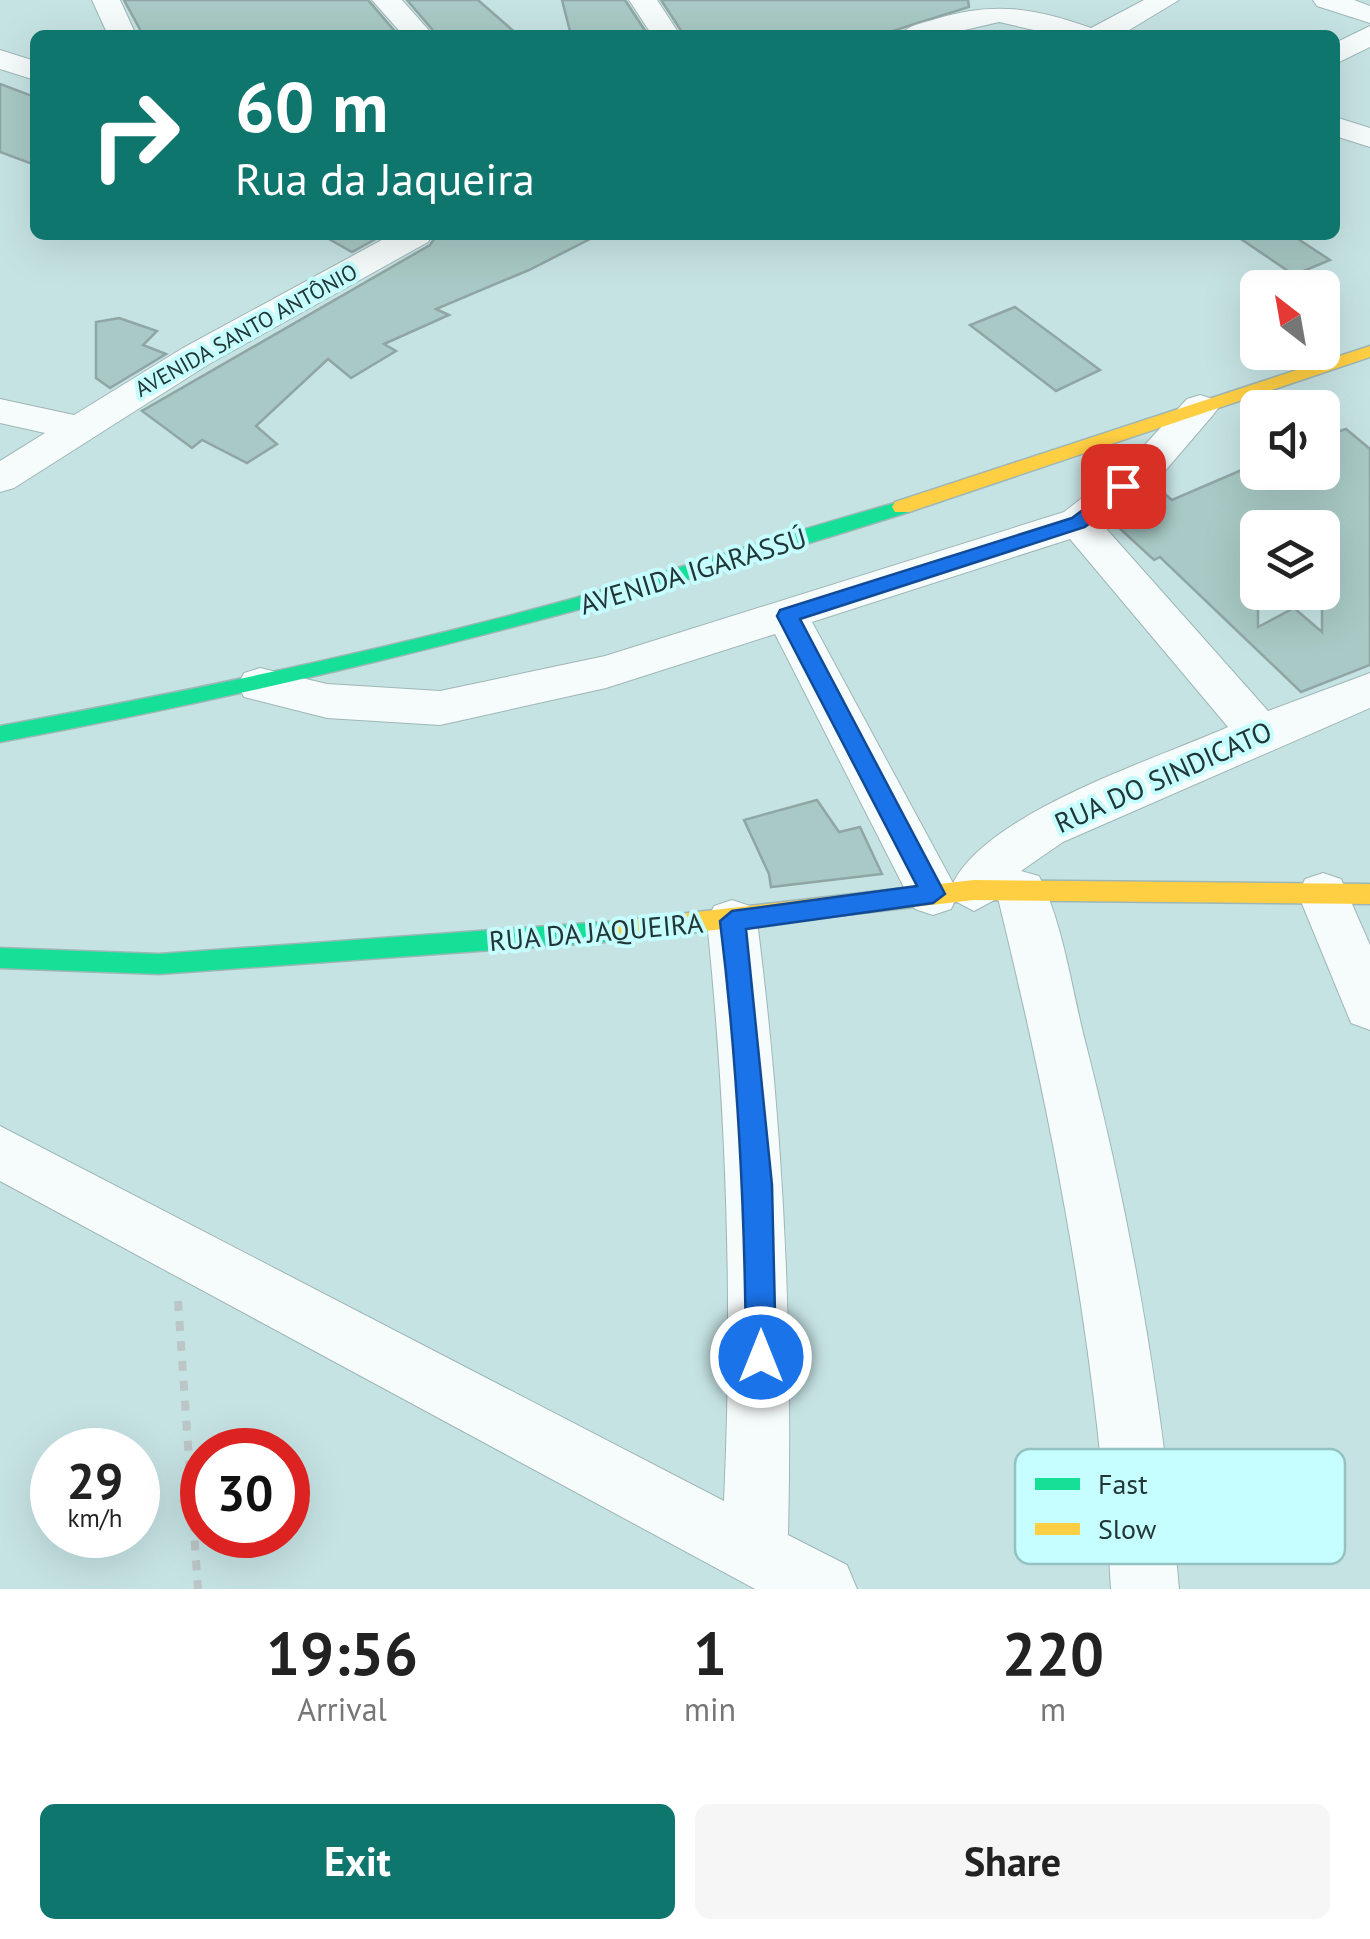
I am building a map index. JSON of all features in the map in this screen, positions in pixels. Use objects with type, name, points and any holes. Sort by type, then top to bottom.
[{"type":"main road","name":"AVENIDA IGARASSÚ","points":[[0,734],[260,685],[450,642],[642,589],[1370,350]]},
{"type":"main road","name":"RUA DA JAQUEIRA","points":[[0,958],[158,964],[732,921],[976,892],[1347,894]]},
{"type":"street","points":[[106,0],[120,30]]},
{"type":"street","points":[[386,0],[414,30]]},
{"type":"street","points":[[407,0],[434,30]]},
{"type":"street","points":[[1109,30],[1165,0]]},
{"type":"street","points":[[1327,0],[1370,15]]},
{"type":"street","points":[[649,1],[664,30]]},
{"type":"street","points":[[932,30],[979,15],[1014,12],[1068,30]]},
{"type":"street","points":[[1340,53],[1370,35]]},
{"type":"street","points":[[0,58],[30,69]]},
{"type":"street","points":[[1340,128],[1370,138]]},
{"type":"street","name":"AVENIDA SANTO ANTÔNIO","points":[[0,480],[76,428],[258,321],[407,240]]},
{"type":"street","points":[[260,685],[327,701],[440,708],[606,672],[1078,522],[1145,468],[1200,408]]},
{"type":"street","points":[[0,411],[76,428]]},
{"type":"street","points":[[1078,522],[1260,733]]},
{"type":"street","points":[[788,616],[976,892],[1089,1178],[1130,1449]]},
{"type":"street","name":"RUA DO SINDICATO","points":[[976,892],[1008,852],[1046,828],[1260,733],[1370,690]]},
{"type":"street","points":[[1347,894],[1370,1006]]},
{"type":"street","points":[[732,921],[748,1044],[758,1185],[762,1296],[756,1553]]},
{"type":"street","points":[[0,1152],[824,1589]]},
{"type":"street","points":[[1142,1564],[1145,1589]]},
{"type":"path","points":[[174,1244],[198,1589]]},
{"type":"building","points":[[124,0],[368,0],[394,30],[140,30]]},
{"type":"building","points":[[407,0],[478,0],[512,30],[433,30]]},
{"type":"building","points":[[562,0],[625,0],[645,30],[570,30]]},
{"type":"building","points":[[661,0],[968,0],[969,7],[896,30],[681,30]]},
{"type":"building","points":[[0,84],[30,95],[30,163],[0,152]]},
{"type":"building","points":[[331,240],[374,240],[352,252]]},
{"type":"building","points":[[434,240],[588,240],[436,309],[449,315],[384,344],[396,351],[351,378],[328,359],[256,426],[277,444],[247,463],[202,440],[192,448],[142,411]]},
{"type":"building","points":[[1242,240],[1300,240],[1330,260],[1306,270],[1287,270]]},
{"type":"building","points":[[1015,307],[1100,370],[1056,391],[970,325]]},
{"type":"building","points":[[119,318],[157,331],[143,345],[166,354],[110,388],[96,378],[96,322]]},
{"type":"building","points":[[1346,429],[1370,449],[1370,665],[1301,692],[1160,557],[1154,560],[1114,523],[1166,495],[1172,500],[1240,471],[1240,490],[1340,490],[1340,431]]},
{"type":"building","points":[[817,800],[839,832],[860,827],[882,874],[771,887],[769,874],[744,820]]},
{"type":"traffic: fast","points":[[0,734],[230,689],[455,637],[678,576],[902,507]]},
{"type":"traffic: fast","points":[[0,958],[159,964],[618,931]]},
{"type":"traffic: slow","points":[[902,507],[1370,351]]},
{"type":"traffic: slow","points":[[618,931],[974,890],[1370,894]]},
{"type":"route","points":[[761,1357],[758,1185],[748,1044],[732,921],[933,894],[788,616],[1078,522],[1123,486]]}]
